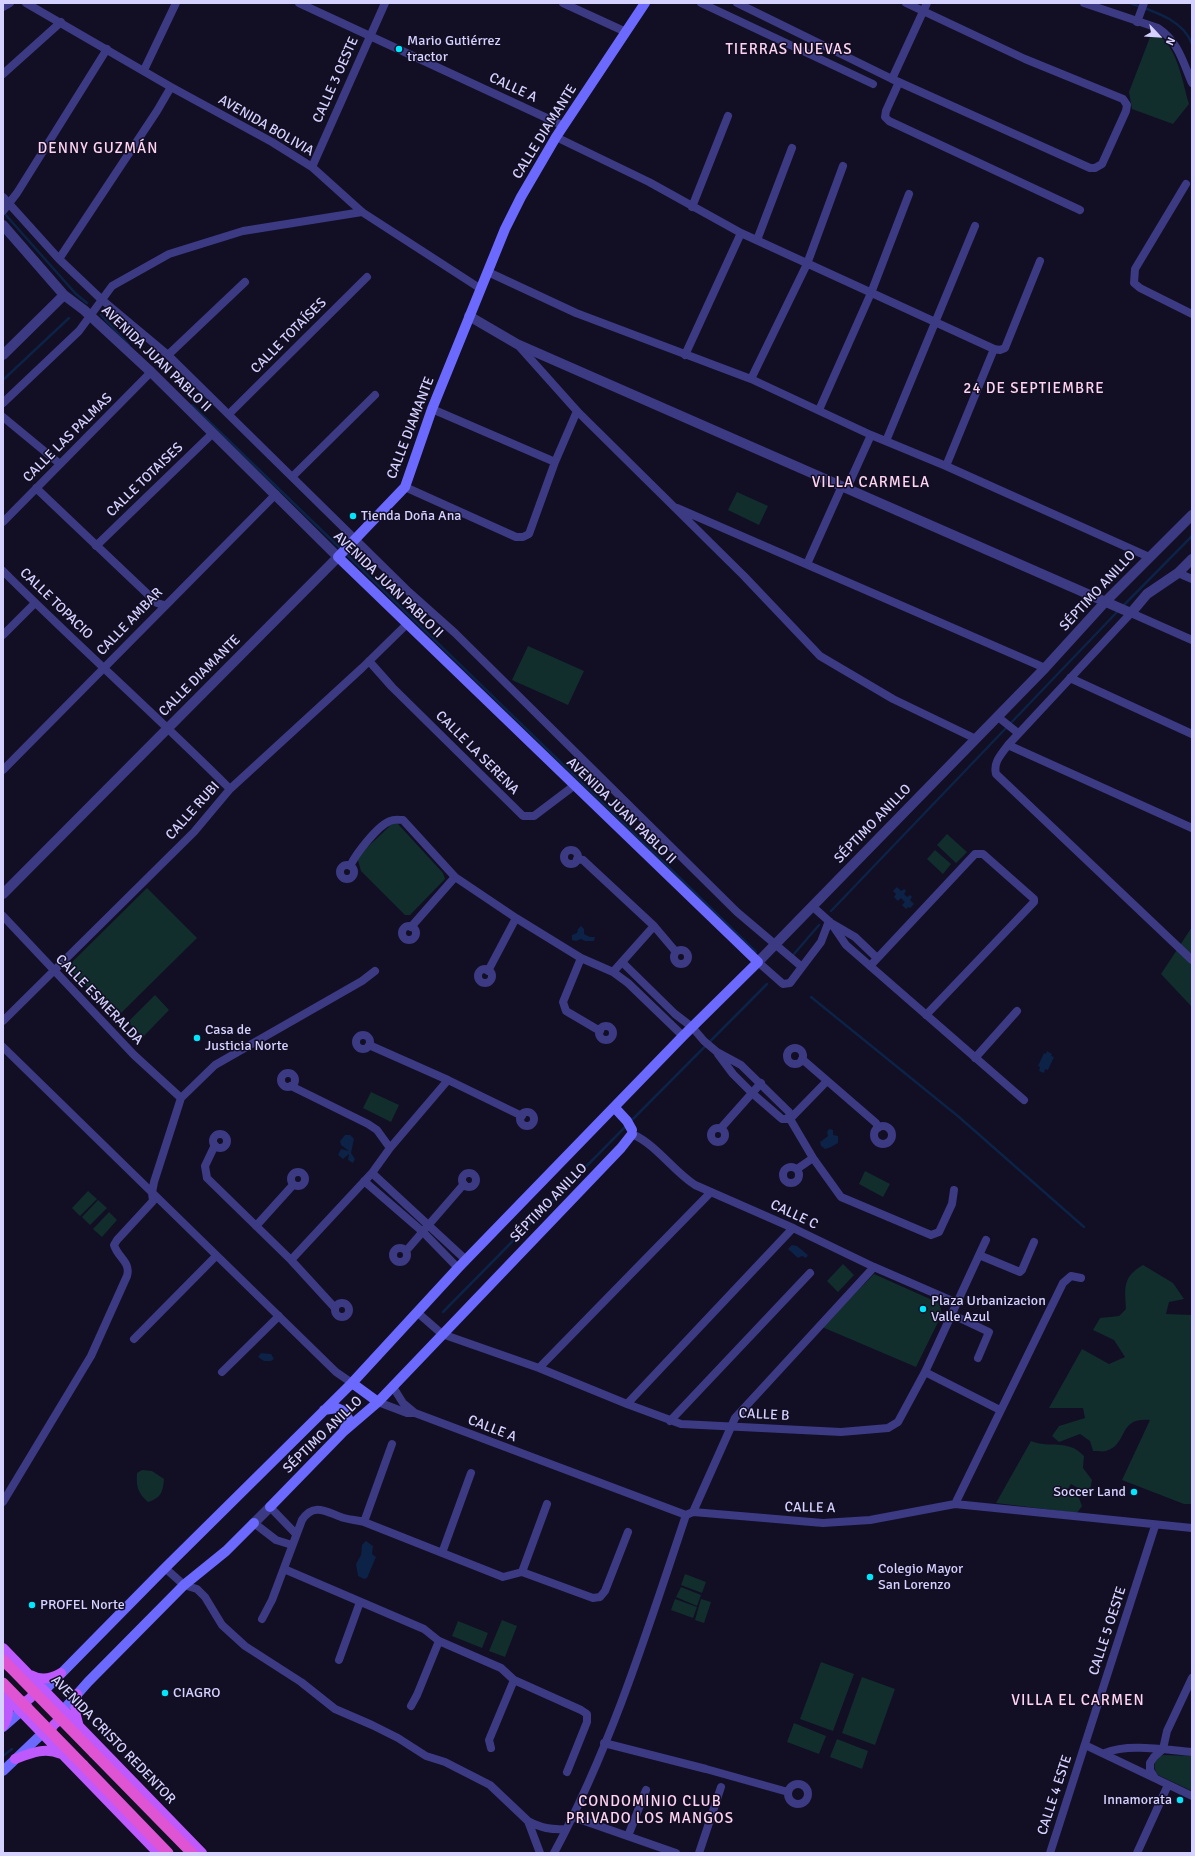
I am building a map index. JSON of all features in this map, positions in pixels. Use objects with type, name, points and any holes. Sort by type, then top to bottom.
[{"type":"highway","name":"AVENIDA CRISTO REDENTOR","points":[[6,1663],[192,1853]]},
{"type":"highway","points":[[3,1683],[168,1853]]},
{"type":"main road","name":"CALLE DIAMANTE","points":[[343,552],[405,487],[432,409],[511,216],[556,138],[644,3]]},
{"type":"main road","name":"AVENIDA JUAN PABLO II","points":[[343,552],[407,624],[758,962]]},
{"type":"main road","name":"SÉPTIMO ANILLO","points":[[3,1726],[44,1691],[165,1568],[352,1383],[458,1268],[615,1108],[683,1036],[758,962]]},
{"type":"main road","points":[[615,1108],[630,1128]]},
{"type":"main road","name":"SÉPTIMO ANILLO","points":[[270,1507],[344,1432],[378,1402],[621,1148],[630,1128]]},
{"type":"main road","points":[[352,1383],[378,1402]]},
{"type":"main road","points":[[324,1410],[337,1408],[346,1413],[348,1420],[344,1432]]},
{"type":"main road","name":"SÉPTIMO ANILLO","points":[[3,1771],[15,1759],[46,1737],[62,1710],[77,1694],[184,1584],[226,1551],[254,1523]]},
{"type":"main road","name":"AVENIDA CRISTO REDENTOR","points":[[3,1648],[70,1719],[202,1853]]},
{"type":"main road","points":[[27,1673],[40,1679],[47,1679],[61,1674]]},
{"type":"main road","points":[[14,1703],[21,1704],[28,1701],[33,1696],[35,1681]]},
{"type":"main road","points":[[3,1694],[14,1703],[63,1756],[158,1853]]},
{"type":"main road","points":[[3,1694],[8,1707],[8,1716],[3,1726]]},
{"type":"main road","points":[[77,1694],[75,1712],[79,1727]]},
{"type":"main road","points":[[46,1737],[57,1722],[63,1719],[70,1719]]},
{"type":"main road","points":[[15,1759],[38,1750],[51,1751],[63,1756]]},
{"type":"street","points":[[3,7],[10,3]]},
{"type":"street","name":"AVENIDA BOLIVIA","points":[[26,3],[171,87],[272,142],[312,167],[362,212],[481,289]]},
{"type":"street","points":[[144,70],[176,3]]},
{"type":"street","name":"CALLE A","points":[[299,3],[564,126]]},
{"type":"street","name":"CALLE 3 OESTE","points":[[312,167],[385,3]]},
{"type":"street","points":[[563,3],[626,32]]},
{"type":"street","points":[[701,3],[873,84]]},
{"type":"street","points":[[737,3],[895,80],[1090,168],[1099,167],[1105,160],[1126,111],[1127,105],[1123,99],[1025,59],[906,3]]},
{"type":"street","points":[[927,3],[895,80],[885,117],[889,121],[1080,210]]},
{"type":"street","points":[[1084,3],[1138,19],[1158,28],[1173,41],[1192,83]]},
{"type":"street","points":[[1138,19],[1144,3]]},
{"type":"street","points":[[3,74],[61,22]]},
{"type":"street","points":[[3,211],[9,204],[107,50]]},
{"type":"street","points":[[59,259],[157,111],[171,87]]},
{"type":"street","points":[[692,207],[728,116]]},
{"type":"street","points":[[556,138],[649,182],[741,233],[871,294],[994,349],[1000,350],[1005,348],[1040,262]]},
{"type":"street","points":[[757,240],[792,148]]},
{"type":"street","points":[[751,379],[807,264],[842,166]]},
{"type":"street","points":[[1186,184],[1137,264],[1133,275],[1134,283],[1140,288],[1192,314]]},
{"type":"street","points":[[818,410],[871,294],[909,194]]},
{"type":"street","points":[[3,197],[59,259],[101,299],[168,355],[409,592],[461,638],[725,901],[802,967]]},
{"type":"street","points":[[3,403],[79,331],[112,286],[170,254],[243,231],[362,212]]},
{"type":"street","name":"AVENIDA JUAN PABLO II","points":[[3,225],[64,295],[91,316],[151,372],[276,494],[343,552]]},
{"type":"street","points":[[886,441],[975,226]]},
{"type":"street","points":[[685,355],[741,233]]},
{"type":"street","points":[[488,272],[576,313],[751,379],[871,435],[946,466],[1149,557]]},
{"type":"street","name":"CALLE TOTAÍSES","points":[[229,414],[367,277]]},
{"type":"street","points":[[168,355],[245,282]]},
{"type":"street","points":[[3,355],[64,295]]},
{"type":"street","points":[[469,316],[517,344],[1192,640]]},
{"type":"street","points":[[517,344],[576,411],[744,576],[820,656],[892,700],[976,739]]},
{"type":"street","points":[[946,466],[994,349]]},
{"type":"street","name":"CALLE LAS PALMAS","points":[[3,522],[151,372]]},
{"type":"street","points":[[292,477],[375,395]]},
{"type":"street","points":[[432,409],[555,462]]},
{"type":"street","points":[[405,487],[516,537],[523,538],[530,534],[555,462],[576,411]]},
{"type":"street","points":[[3,417],[60,464]]},
{"type":"street","name":"CALLE TOTAISES","points":[[96,546],[213,433]]},
{"type":"street","points":[[807,564],[871,435]]},
{"type":"street","points":[[36,488],[157,603],[164,605]]},
{"type":"street","name":"CALLE AMBAR","points":[[3,770],[164,605],[276,494]]},
{"type":"street","points":[[672,506],[1045,668]]},
{"type":"street","name":"SÉPTIMO ANILLO","points":[[758,962],[976,739],[1004,722],[1045,668],[1106,601],[1192,515]]},
{"type":"street","name":"CALLE DIAMANTE","points":[[3,894],[343,552]]},
{"type":"street","points":[[1192,559],[1178,573],[1123,609],[1070,678],[1008,745],[994,767],[996,774],[1192,960]]},
{"type":"street","name":"CALLE TOPACIO","points":[[3,571],[103,668],[168,727],[230,789]]},
{"type":"street","points":[[1178,573],[1192,579]]},
{"type":"street","points":[[3,635],[35,602]]},
{"type":"street","name":"CALLE RUBI","points":[[3,1021],[194,832],[230,789],[407,624]]},
{"type":"street","name":"CALLE LA SERENA","points":[[369,661],[392,687],[523,816],[534,816],[575,786]]},
{"type":"street","points":[[1070,678],[1192,734]]},
{"type":"street","points":[[1004,722],[1018,733]]},
{"type":"street","points":[[1008,745],[1192,828]]},
{"type":"street","points":[[350,866],[360,848],[384,825],[390,821],[403,820],[455,877],[516,918],[582,958],[613,972],[632,986],[683,1036]]},
{"type":"street","points":[[870,966],[978,853],[983,854],[1034,899],[1033,905],[926,1015]]},
{"type":"street","points":[[577,859],[583,860],[654,926],[676,952]]},
{"type":"street","points":[[411,927],[455,877]]},
{"type":"street","points":[[812,906],[830,922],[855,937],[877,958]]},
{"type":"street","name":"CALLE ESMERALDA","points":[[3,916],[134,1055],[181,1098]]},
{"type":"street","points":[[488,971],[516,918]]},
{"type":"street","points":[[830,922],[841,940],[1024,1100]]},
{"type":"street","points":[[758,962],[783,984],[790,983],[821,942],[830,922]]},
{"type":"street","points":[[613,972],[654,926]]},
{"type":"street","points":[[582,958],[563,1002],[564,1007],[566,1011],[600,1031]]},
{"type":"street","points":[[622,962],[676,1014],[692,1027],[704,1041],[716,1051],[741,1064],[789,1112],[790,1120],[813,1158],[841,1197],[931,1235],[939,1232],[952,1204],[954,1190]]},
{"type":"street","points":[[3,1502],[91,1356],[129,1269],[127,1263],[116,1252],[114,1245],[153,1201],[152,1193],[181,1098],[215,1065],[362,981],[375,971]]},
{"type":"street","points":[[975,1058],[1017,1011]]},
{"type":"street","points":[[369,1045],[448,1080],[522,1116]]},
{"type":"street","points":[[3,1047],[336,1372],[352,1383]]},
{"type":"street","points":[[716,1051],[733,1074],[752,1093],[782,1119],[790,1120]]},
{"type":"street","points":[[802,1059],[876,1123],[878,1128]]},
{"type":"street","points":[[291,1260],[372,1173],[390,1148],[448,1080]]},
{"type":"street","points":[[790,1120],[827,1081]]},
{"type":"street","points":[[721,1128],[761,1083]]},
{"type":"street","points":[[291,1086],[368,1124],[377,1130],[390,1148]]},
{"type":"street","name":"CALLE C","points":[[630,1128],[687,1180],[874,1267],[957,1303]]},
{"type":"street","points":[[215,1146],[205,1166],[207,1178],[291,1260],[336,1308]]},
{"type":"street","points":[[797,1169],[813,1158]]},
{"type":"street","points":[[372,1173],[429,1224],[466,1260]]},
{"type":"street","points":[[364,1181],[423,1232],[458,1268]]},
{"type":"street","points":[[406,1251],[464,1184]]},
{"type":"street","points":[[256,1226],[294,1185]]},
{"type":"street","points":[[539,1368],[711,1192]]},
{"type":"street","points":[[627,1404],[793,1228]]},
{"type":"street","name":"CALLE B","points":[[442,1334],[539,1368],[670,1421],[682,1424],[841,1432],[888,1428],[898,1422],[925,1372],[986,1240]]},
{"type":"street","points":[[979,1255],[1020,1272],[1034,1242]]},
{"type":"street","points":[[134,1340],[216,1256]]},
{"type":"street","points":[[554,1853],[573,1817],[604,1743],[690,1514],[731,1426],[741,1411],[874,1267]]},
{"type":"street","points":[[670,1421],[810,1273]]},
{"type":"street","points":[[955,1504],[1000,1410],[1066,1280],[1072,1276],[1081,1278]]},
{"type":"street","points":[[418,1313],[442,1334]]},
{"type":"street","points":[[951,1314],[989,1332],[978,1358]]},
{"type":"street","points":[[222,1372],[279,1316]]},
{"type":"street","points":[[925,1372],[1000,1410]]},
{"type":"street","points":[[393,1386],[403,1403],[415,1414]]},
{"type":"street","name":"CALLE A","points":[[378,1402],[407,1413],[415,1414],[690,1514],[823,1523],[870,1520],[955,1504],[1155,1526],[1192,1528]]},
{"type":"street","points":[[364,1522],[392,1444]]},
{"type":"street","points":[[442,1553],[471,1473]]},
{"type":"street","points":[[522,1572],[547,1504]]},
{"type":"street","points":[[270,1507],[296,1534]]},
{"type":"street","name":"SÉPTIMO ANILLO","points":[[254,1523],[270,1507]]},
{"type":"street","points":[[262,1619],[284,1569],[296,1534],[305,1515],[314,1509],[320,1509],[344,1518],[364,1522],[504,1577],[522,1572],[593,1598],[597,1598],[605,1591],[628,1532]]},
{"type":"street","points":[[254,1523],[276,1540],[292,1546]]},
{"type":"street","name":"CALLE 5 OESTE","points":[[1085,1745],[1155,1526]]},
{"type":"street","points":[[165,1568],[184,1584],[197,1589],[205,1597],[222,1625],[245,1646],[301,1682],[335,1709],[398,1738],[426,1756],[445,1762],[479,1778],[505,1798],[528,1821],[541,1827],[554,1830],[566,1829]]},
{"type":"street","points":[[284,1569],[424,1629],[439,1641],[501,1668],[514,1680],[572,1705],[587,1714],[585,1727],[567,1772]]},
{"type":"street","points":[[339,1660],[360,1602]]},
{"type":"street","points":[[410,1706],[417,1695],[439,1641]]},
{"type":"street","points":[[1157,1779],[1150,1770],[1150,1763],[1163,1749],[1167,1731],[1192,1678]]},
{"type":"street","points":[[491,1748],[489,1740],[514,1680]]},
{"type":"street","points":[[604,1743],[706,1768],[788,1792]]},
{"type":"street","points":[[1085,1745],[1105,1753],[1192,1796]]},
{"type":"street","name":"CALLE 4 ESTE","points":[[1050,1853],[1085,1745]]},
{"type":"street","points":[[1105,1753],[1118,1748],[1163,1749],[1192,1752]]},
{"type":"street","points":[[1137,1853],[1168,1785]]},
{"type":"street","points":[[699,1853],[721,1787]]},
{"type":"street","points":[[628,1836],[646,1790]]},
{"type":"street","points":[[573,1817],[676,1853]]},
{"type":"street","points":[[528,1821],[540,1853]]},
{"type":"green space","points":[[1152,32],[1167,44],[1173,53],[1181,73],[1189,104],[1173,124],[1132,109],[1129,92]]},
{"type":"green space","points":[[737,492],[768,506],[759,525],[728,510]]},
{"type":"green space","points":[[528,646],[584,671],[568,705],[512,680]]},
{"type":"green space","points":[[392,824],[398,824],[443,873],[445,879],[410,915],[405,915],[361,871],[357,857]]},
{"type":"green space","points":[[947,834],[967,852],[956,863],[937,845]]},
{"type":"green space","points":[[935,850],[951,864],[943,874],[927,859]]},
{"type":"green space","points":[[147,888],[197,938],[117,1017],[67,967]]},
{"type":"green space","points":[[1192,927],[1192,1004],[1191,1006],[1161,974]]},
{"type":"green space","points":[[155,995],[169,1010],[143,1037],[128,1022]]},
{"type":"green space","points":[[371,1092],[399,1105],[391,1122],[363,1108]]},
{"type":"green space","points":[[865,1171],[890,1184],[883,1197],[859,1184]]},
{"type":"green space","points":[[88,1191],[97,1199],[80,1216],[72,1208]]},
{"type":"green space","points":[[98,1200],[107,1208],[90,1225],[82,1217]]},
{"type":"green space","points":[[109,1212],[117,1220],[102,1237],[93,1229]]},
{"type":"green space","points":[[843,1264],[854,1275],[838,1292],[827,1281]]},
{"type":"green space","points":[[1143,1265],[1173,1283],[1184,1299],[1169,1302],[1166,1314],[1192,1315],[1192,1504],[1184,1504],[1122,1480],[1150,1420],[1140,1420],[1132,1423],[1118,1443],[1113,1448],[1105,1451],[1093,1451],[1090,1441],[1080,1434],[1059,1442],[1052,1436],[1059,1426],[1085,1418],[1083,1408],[1049,1408],[1082,1349],[1109,1364],[1125,1357],[1114,1340],[1093,1330],[1100,1318],[1119,1316],[1126,1309],[1126,1284],[1131,1274]]},
{"type":"green space","points":[[874,1274],[939,1303],[942,1314],[916,1367],[822,1327]]},
{"type":"green space","points":[[1031,1441],[1045,1444],[1065,1445],[1078,1451],[1084,1456],[1083,1468],[1092,1480],[1090,1490],[1083,1491],[1071,1484],[1066,1492],[1079,1498],[1082,1506],[1077,1513],[996,1503]]},
{"type":"green space","points":[[142,1470],[152,1471],[164,1479],[163,1488],[159,1496],[148,1502],[142,1496],[137,1486],[137,1473]]},
{"type":"green space","points":[[685,1574],[706,1582],[702,1593],[681,1585]]},
{"type":"green space","points":[[681,1587],[701,1595],[697,1606],[676,1597]]},
{"type":"green space","points":[[675,1599],[697,1607],[693,1618],[671,1610]]},
{"type":"green space","points":[[701,1599],[711,1602],[704,1623],[695,1620]]},
{"type":"green space","points":[[502,1620],[517,1626],[505,1657],[489,1651]]},
{"type":"green space","points":[[458,1621],[488,1633],[482,1648],[452,1636]]},
{"type":"green space","points":[[821,1662],[854,1674],[833,1731],[800,1719]]},
{"type":"green space","points":[[862,1677],[895,1689],[875,1745],[842,1733]]},
{"type":"green space","points":[[794,1723],[826,1736],[819,1754],[787,1742]]},
{"type":"green space","points":[[837,1739],[868,1751],[862,1769],[830,1757]]},
{"type":"green space","points":[[1163,1755],[1192,1756],[1192,1791],[1158,1775],[1155,1769],[1155,1764],[1156,1761]]},
{"type":"water","points":[[897,887],[901,891],[904,889],[906,891],[904,894],[907,897],[910,895],[912,897],[910,900],[914,904],[910,908],[908,907],[906,909],[902,905],[905,902],[901,898],[898,901],[894,897],[896,894],[893,891]]},
{"type":"water","points":[[581,926],[584,929],[584,934],[590,937],[595,937],[594,941],[585,941],[581,939],[576,941],[572,940],[572,935],[577,933]]},
{"type":"water","points":[[1047,1051],[1054,1057],[1048,1070],[1045,1069],[1044,1073],[1039,1071],[1040,1067],[1038,1066],[1044,1053],[1046,1054]]},
{"type":"water","points":[[829,1129],[833,1130],[833,1135],[838,1136],[838,1143],[825,1149],[821,1146],[820,1142],[828,1136],[827,1132]]},
{"type":"water","points":[[345,1135],[350,1135],[354,1139],[351,1153],[355,1159],[353,1163],[348,1160],[349,1154],[343,1159],[338,1155],[341,1149],[349,1151],[341,1145],[340,1141]]},
{"type":"water","points":[[792,1245],[797,1246],[808,1255],[806,1258],[802,1256],[798,1258],[788,1249]]},
{"type":"water","points":[[261,1353],[271,1354],[274,1359],[271,1361],[264,1361],[258,1357]]},
{"type":"water","points":[[366,1541],[373,1546],[372,1554],[376,1557],[367,1578],[364,1579],[358,1576],[356,1564],[361,1555],[362,1545]]},
{"type":"waterway","points":[[1130,3],[1157,13],[1174,22],[1188,35],[1192,44]]},
{"type":"waterway","points":[[4,213],[76,294],[87,303]]},
{"type":"waterway","points":[[101,315],[129,345]]},
{"type":"waterway","points":[[3,380],[69,318]]},
{"type":"waterway","points":[[192,405],[342,550]]},
{"type":"waterway","points":[[1123,606],[1192,536]]},
{"type":"waterway","points":[[346,554],[756,952]]},
{"type":"waterway","points":[[831,911],[1118,611]]},
{"type":"waterway","points":[[794,954],[819,925]]},
{"type":"waterway","points":[[630,1122],[767,984]]},
{"type":"waterway","points":[[811,997],[959,1117],[1084,1227]]},
{"type":"waterway","points":[[443,1312],[626,1126]]},
{"type":"waterway","points":[[3,1756],[12,1749]]},
{"type":"place","name":"Mario Gutiérrez tractor","points":[[399,49]]},
{"type":"place","name":"Tienda Doña Ana","points":[[353,516]]},
{"type":"place","name":"Casa de Justicia Norte","points":[[197,1038]]},
{"type":"place","name":"Plaza Urbanizacion Valle Azul","points":[[923,1309]]},
{"type":"place","name":"Soccer Land","points":[[1134,1492]]},
{"type":"place","name":"Colegio Mayor San Lorenzo","points":[[870,1577]]},
{"type":"place","name":"PROFEL Norte","points":[[32,1605]]},
{"type":"place","name":"CIAGRO","points":[[165,1693]]},
{"type":"place","name":"Innamorata","points":[[1180,1800]]},
{"type":"district","name":"TIERRAS NUEVAS","points":[[789,50]]},
{"type":"district","name":"DENNY GUZMÁN","points":[[98,149]]},
{"type":"district","name":"24 DE SEPTIEMBRE","points":[[1034,389]]},
{"type":"district","name":"VILLA CARMELA","points":[[871,483]]},
{"type":"district","name":"VILLA EL CARMEN","points":[[1078,1701]]},
{"type":"district","name":"CONDOMINIO CLUB PRIVADO LOS MANGOS","points":[[650,1810]]}]
